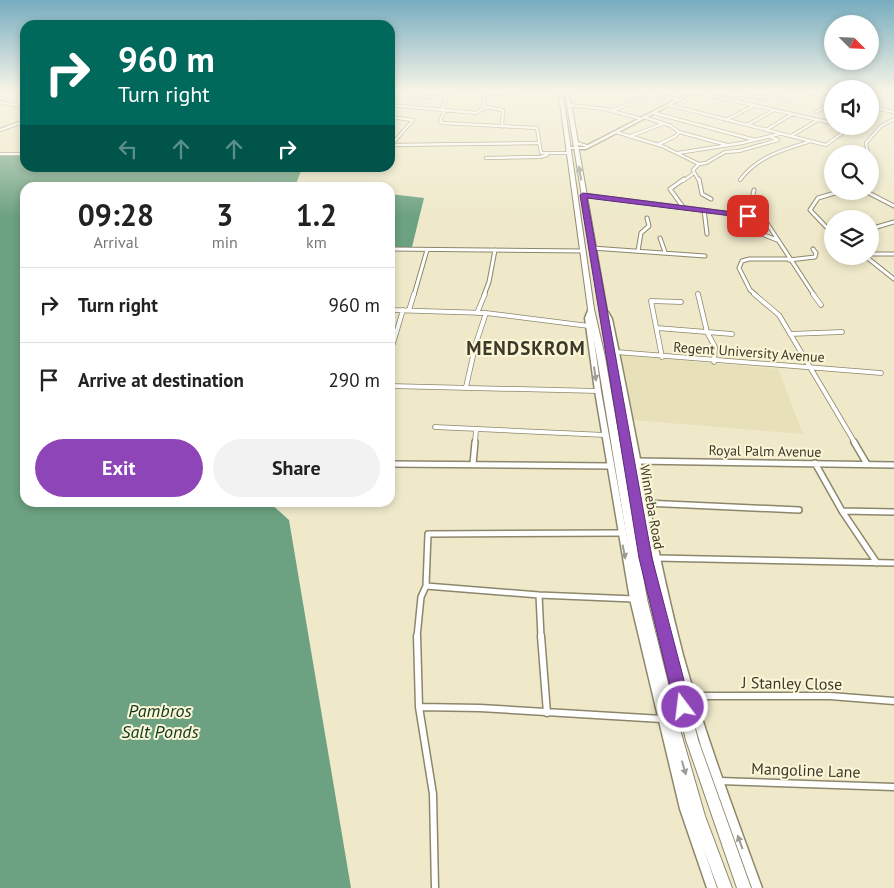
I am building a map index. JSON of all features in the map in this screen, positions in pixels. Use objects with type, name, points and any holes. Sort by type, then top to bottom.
[{"type":"highway","name":"Winneba Road","points":[[569,133],[589,225],[602,357],[649,646],[698,816],[725,888]]},
{"type":"highway","name":"Winneba Road","points":[[571,133],[584,251],[646,558],[673,646],[692,740],[744,888]]},
{"type":"highway","points":[[572,148],[587,146]]},
{"type":"highway","points":[[572,148],[587,146]]},
{"type":"highway","points":[[580,226],[589,225]]},
{"type":"street","points":[[537,133],[541,153],[549,154]]},
{"type":"street","points":[[587,146],[613,133]]},
{"type":"street","points":[[621,133],[659,144],[699,164]]},
{"type":"street","points":[[631,136],[638,133]]},
{"type":"street","points":[[659,144],[678,133]]},
{"type":"street","points":[[685,133],[730,145]]},
{"type":"street","points":[[731,133],[755,140]]},
{"type":"street","points":[[791,136],[795,133]]},
{"type":"street","points":[[866,145],[873,133]]},
{"type":"street","points":[[678,153],[705,147],[730,145],[780,134],[809,142],[828,144],[840,135]]},
{"type":"street","points":[[683,207],[670,189],[694,173],[694,168],[699,164],[706,163],[725,152],[739,151],[778,140],[771,137]]},
{"type":"street","points":[[740,180],[747,169],[768,155],[809,142]]},
{"type":"street","points":[[395,145],[538,143]]},
{"type":"street","points":[[486,158],[540,157],[572,148]]},
{"type":"street","points":[[0,154],[20,154]]},
{"type":"street","points":[[694,173],[699,178],[702,194],[711,199]]},
{"type":"street","points":[[754,190],[747,216],[754,231],[777,240]]},
{"type":"street","points":[[583,195],[683,207],[765,220],[821,305]]},
{"type":"street","points":[[824,195],[812,202],[810,207],[813,214],[824,225]]},
{"type":"street","points":[[879,198],[894,206]]},
{"type":"street","points":[[704,210],[707,234]]},
{"type":"street","points":[[638,251],[641,234],[649,226],[647,218]]},
{"type":"street","points":[[879,226],[894,222]]},
{"type":"street","points":[[660,238],[664,252]]},
{"type":"street","points":[[592,248],[705,256]]},
{"type":"street","points":[[813,248],[816,254],[815,257],[749,259],[742,261],[739,268],[750,290],[773,308],[790,334],[867,464]]},
{"type":"street","points":[[395,249],[584,251]]},
{"type":"street","points":[[409,310],[427,250]]},
{"type":"street","points":[[477,313],[489,282],[495,250]]},
{"type":"street","points":[[879,252],[894,254]]},
{"type":"street","points":[[876,265],[894,279]]},
{"type":"street","points":[[698,294],[708,332],[715,347],[714,362]]},
{"type":"street","points":[[662,357],[651,301],[681,302]]},
{"type":"street","points":[[712,888],[685,809],[662,719],[649,646],[634,599],[621,533],[589,326],[588,315],[597,308],[609,319],[673,646],[756,888]]},
{"type":"street","points":[[395,310],[477,313],[589,326]]},
{"type":"street","points":[[395,337],[403,310]]},
{"type":"street","points":[[466,387],[476,343],[486,314]]},
{"type":"street","points":[[657,328],[732,334]]},
{"type":"street","points":[[790,334],[842,332]]},
{"type":"street","name":"Regent University Avenue","points":[[616,352],[714,362],[880,374]]},
{"type":"street","points":[[395,386],[598,391]]},
{"type":"street","points":[[435,428],[605,435]]},
{"type":"street","points":[[473,464],[476,429]]},
{"type":"street","name":"Royal Palm Avenue","points":[[636,461],[894,465]]},
{"type":"street","points":[[815,463],[842,511],[877,563]]},
{"type":"street","points":[[395,464],[610,466]]},
{"type":"street","points":[[645,503],[799,510]]},
{"type":"street","points":[[842,511],[894,512]]},
{"type":"street","points":[[434,888],[433,794],[419,707],[417,627],[421,598],[426,586],[427,536],[430,532],[621,533]]},
{"type":"street","points":[[655,558],[894,563]]},
{"type":"street","points":[[426,586],[539,595],[634,599]]},
{"type":"street","points":[[539,595],[547,713]]},
{"type":"street","name":"J Stanley Close","points":[[690,696],[830,696],[894,701]]},
{"type":"street","points":[[419,707],[464,707],[662,719]]},
{"type":"street","name":"Mangoline Lane","points":[[718,780],[894,787]]},
{"type":"shaded area","points":[[620,355],[778,369],[803,434],[632,420]]},
{"type":"water","name":"Pambros Salt Ponds","points":[[0,153],[20,153],[20,172],[301,172],[297,182],[20,182],[20,507],[274,507],[289,520],[351,888],[0,888]]},
{"type":"water","points":[[395,195],[424,198],[412,247],[395,247]]},
{"type":"district","name":"MENDSKROM","points":[[526,348]]},
{"type":"route","points":[[683,707],[646,558],[583,195],[748,216]]}]
